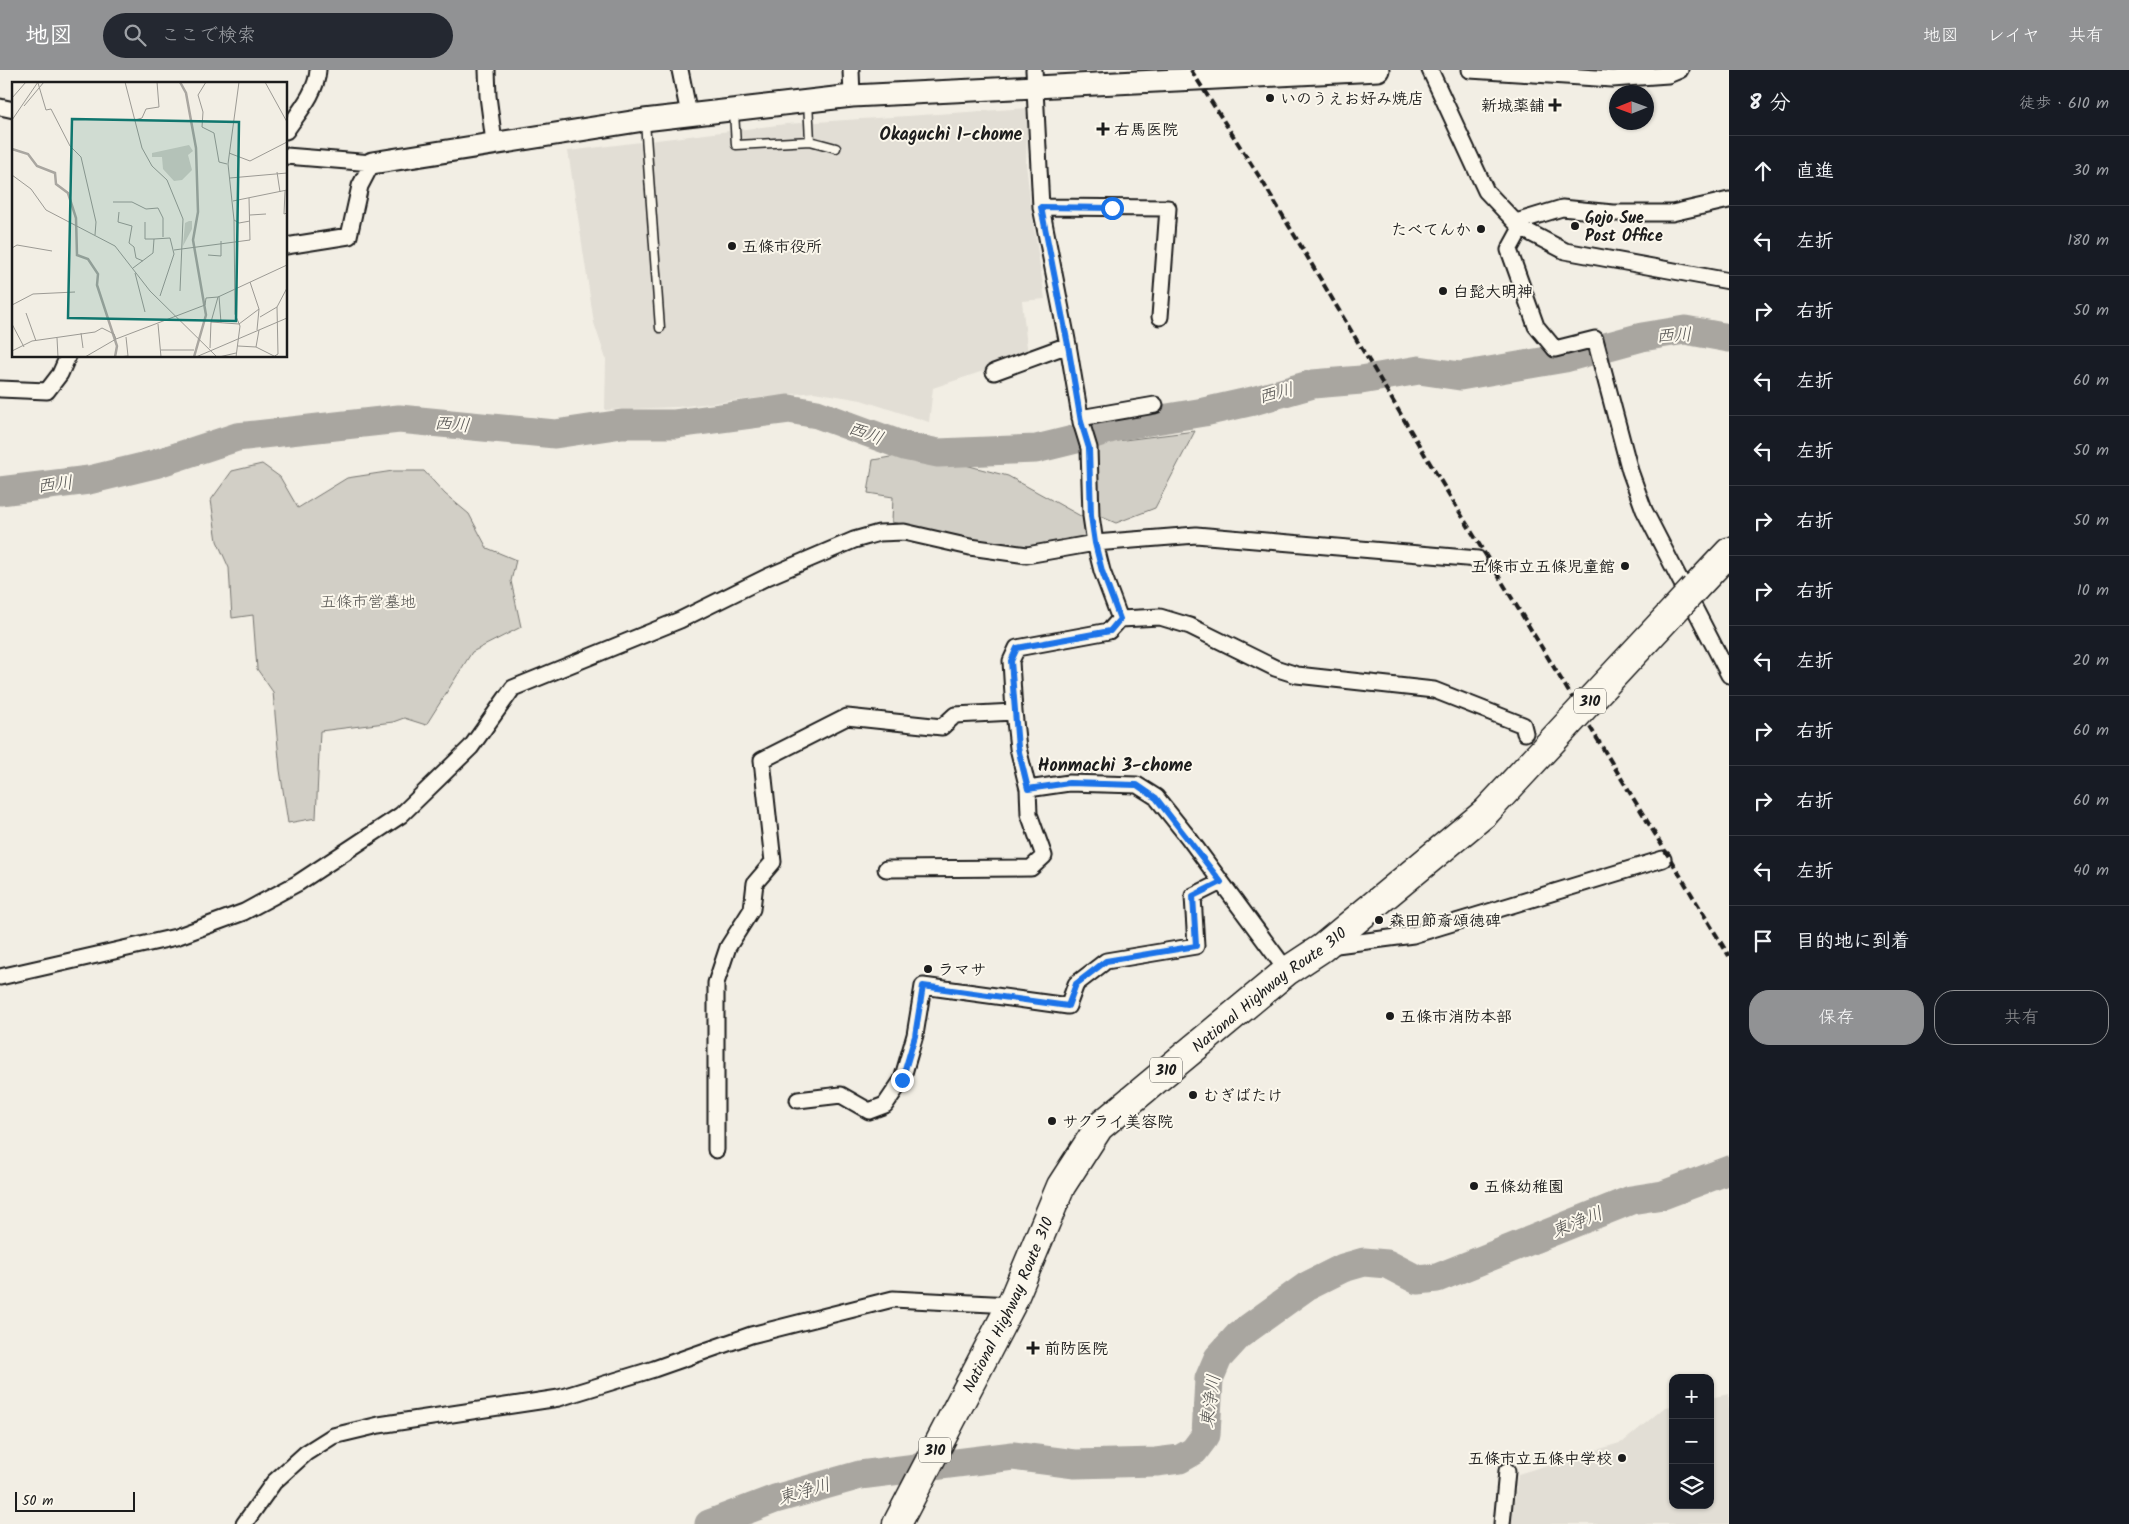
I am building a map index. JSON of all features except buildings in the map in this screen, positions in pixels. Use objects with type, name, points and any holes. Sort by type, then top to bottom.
[{"type":"highway","name":"National Highway Route 310","points":[[897,1524],[1011,1305],[1061,1186],[1099,1127],[1287,970],[1322,948],[1485,813],[1729,552]]},
{"type":"street","points":[[288,128],[318,79],[318,70]]},
{"type":"street","points":[[487,70],[488,96],[494,142]]},
{"type":"street","points":[[680,70],[689,114]]},
{"type":"street","points":[[851,70],[852,96]]},
{"type":"street","points":[[288,156],[372,163],[494,142],[689,114],[808,100],[1034,78],[1378,70]]},
{"type":"street","points":[[1430,70],[1486,191],[1519,225],[1565,251],[1729,281]]},
{"type":"street","points":[[1470,70],[1612,79],[1668,75],[1680,70]]},
{"type":"street","points":[[1034,78],[1041,207],[1068,345],[1080,420],[1089,448],[1091,516],[1095,543],[1102,571],[1120,619]]},
{"type":"street","points":[[288,246],[349,236],[360,186],[372,163]]},
{"type":"street","points":[[1729,200],[1672,213],[1612,213],[1562,208],[1519,225],[1508,250],[1536,326],[1555,349],[1595,339],[1630,471],[1644,510],[1729,675]]},
{"type":"street","points":[[1041,207],[1168,208],[1160,316]]},
{"type":"street","points":[[994,372],[1068,345]]},
{"type":"street","points":[[0,389],[47,391],[60,374],[67,358]]},
{"type":"street","points":[[1080,420],[1155,405]]},
{"type":"street","points":[[0,975],[176,937],[244,912],[298,882],[401,815],[472,746],[513,688],[680,620],[767,577],[854,540],[879,533],[904,532],[970,547],[1026,555],[1095,543],[1196,535],[1478,559]]},
{"type":"street","points":[[886,869],[1032,868],[1044,856],[1029,814],[1028,789],[1018,748],[1011,661],[1017,648],[1110,631],[1120,619],[1160,617],[1190,626],[1275,668],[1297,674],[1434,690],[1523,725],[1525,733]]},
{"type":"street","points":[[716,1150],[716,983],[728,947],[752,909],[755,883],[773,862],[762,760],[847,717],[942,727],[955,715],[1014,712]]},
{"type":"street","points":[[1028,789],[1069,783],[1137,785],[1156,798],[1287,970]]},
{"type":"street","points":[[1322,948],[1413,934],[1663,859]]},
{"type":"street","points":[[798,1100],[841,1095],[869,1111],[885,1105],[902,1080],[915,1036],[923,986],[1068,1006],[1076,984],[1106,961],[1196,946],[1193,896],[1221,882]]},
{"type":"street","points":[[244,1524],[274,1482],[306,1453],[333,1436],[379,1425],[559,1398],[654,1369],[751,1335],[894,1299],[1011,1305]]},
{"type":"street","points":[[1502,1524],[1507,1471]]},
{"type":"lane","points":[[808,100],[810,141]]},
{"type":"lane","points":[[734,109],[736,145],[810,141],[836,148]]},
{"type":"lane","points":[[644,120],[660,328]]},
{"type":"shaded area","points":[[1028,108],[1026,164],[1045,299],[1022,301],[1028,356],[933,388],[929,422],[861,400],[814,392],[677,407],[605,410],[606,359],[594,323],[568,151],[786,124]]},
{"type":"shaded area","name":"五條市立五條中学校","points":[[1729,1394],[1729,1524],[1511,1524],[1518,1474],[1623,1442],[1665,1407],[1669,1406],[1669,1509],[1714,1509],[1714,1397]]},
{"type":"green space","points":[[1195,431],[1155,508],[1116,523],[1097,515],[1098,471],[1093,444]]},
{"type":"green space","points":[[896,456],[942,459],[1008,476],[1086,519],[1086,539],[1026,547],[981,541],[892,522],[893,497],[868,493],[873,460]]},
{"type":"green space","name":"五條市営墓地","points":[[262,464],[280,477],[298,508],[347,478],[393,471],[424,471],[445,494],[469,514],[487,548],[516,560],[511,581],[521,627],[472,652],[426,725],[404,718],[393,722],[320,731],[316,818],[288,823],[280,770],[273,692],[257,669],[253,615],[232,618],[229,568],[217,541],[211,500],[232,471]]},
{"type":"waterway","name":"西川","points":[[0,491],[89,480],[155,464],[237,437],[399,419],[555,434],[622,424],[675,424],[789,409],[817,414],[904,446],[938,453],[1036,449],[1085,437],[1119,426],[1204,412],[1253,401],[1313,384],[1361,380],[1419,370],[1460,376],[1565,358],[1642,337],[1685,330],[1729,338]]},
{"type":"waterway","name":"東浄川","points":[[709,1524],[775,1499],[860,1475],[1013,1456],[1075,1464],[1156,1462],[1180,1459],[1194,1451],[1206,1435],[1209,1379],[1218,1358],[1239,1335],[1307,1286],[1343,1268],[1364,1262],[1387,1264],[1418,1280],[1437,1278],[1631,1200],[1663,1195],[1729,1170]]},
{"type":"railway","points":[[1191,70],[1264,184],[1425,455],[1729,956]]},
{"type":"place","name":"いのうえお好み焼店","points":[[1270,98]]},
{"type":"place","name":"新城薬舗","points":[[1555,105]]},
{"type":"place","name":"右馬医院","points":[[1103,129]]},
{"type":"place","name":"Gojo Sue Post Office","points":[[1575,226]]},
{"type":"place","name":"たべてんか","points":[[1481,229]]},
{"type":"place","name":"五條市役所","points":[[732,246]]},
{"type":"place","name":"白髭大明神","points":[[1443,291]]},
{"type":"place","name":"五條市立五條児童館","points":[[1625,566]]},
{"type":"place","name":"森田節斎頌徳碑","points":[[1379,920]]},
{"type":"place","name":"ラマサ","points":[[928,969]]},
{"type":"place","name":"五條市消防本部","points":[[1390,1016]]},
{"type":"place","name":"むぎばたけ","points":[[1193,1095]]},
{"type":"place","name":"サクライ美容院","points":[[1052,1121]]},
{"type":"place","name":"五條幼稚園","points":[[1474,1186]]},
{"type":"place","name":"前防医院","points":[[1033,1348]]},
{"type":"place","name":"五條市立五條中学校","points":[[1622,1458]]},
{"type":"district","name":"Okaguchi 1-chome","points":[[951,134]]},
{"type":"district","name":"Honmachi 3-chome","points":[[1115,765]]},
{"type":"route","points":[[902,1080],[915,1036],[923,986],[1068,1006],[1076,984],[1106,961],[1196,946],[1193,896],[1221,882],[1156,798],[1137,785],[1069,783],[1028,789],[1018,748],[1011,661],[1017,648],[1110,631],[1120,619],[1102,571],[1095,543],[1091,516],[1089,448],[1081,422],[1041,207],[1112,208]]}]
